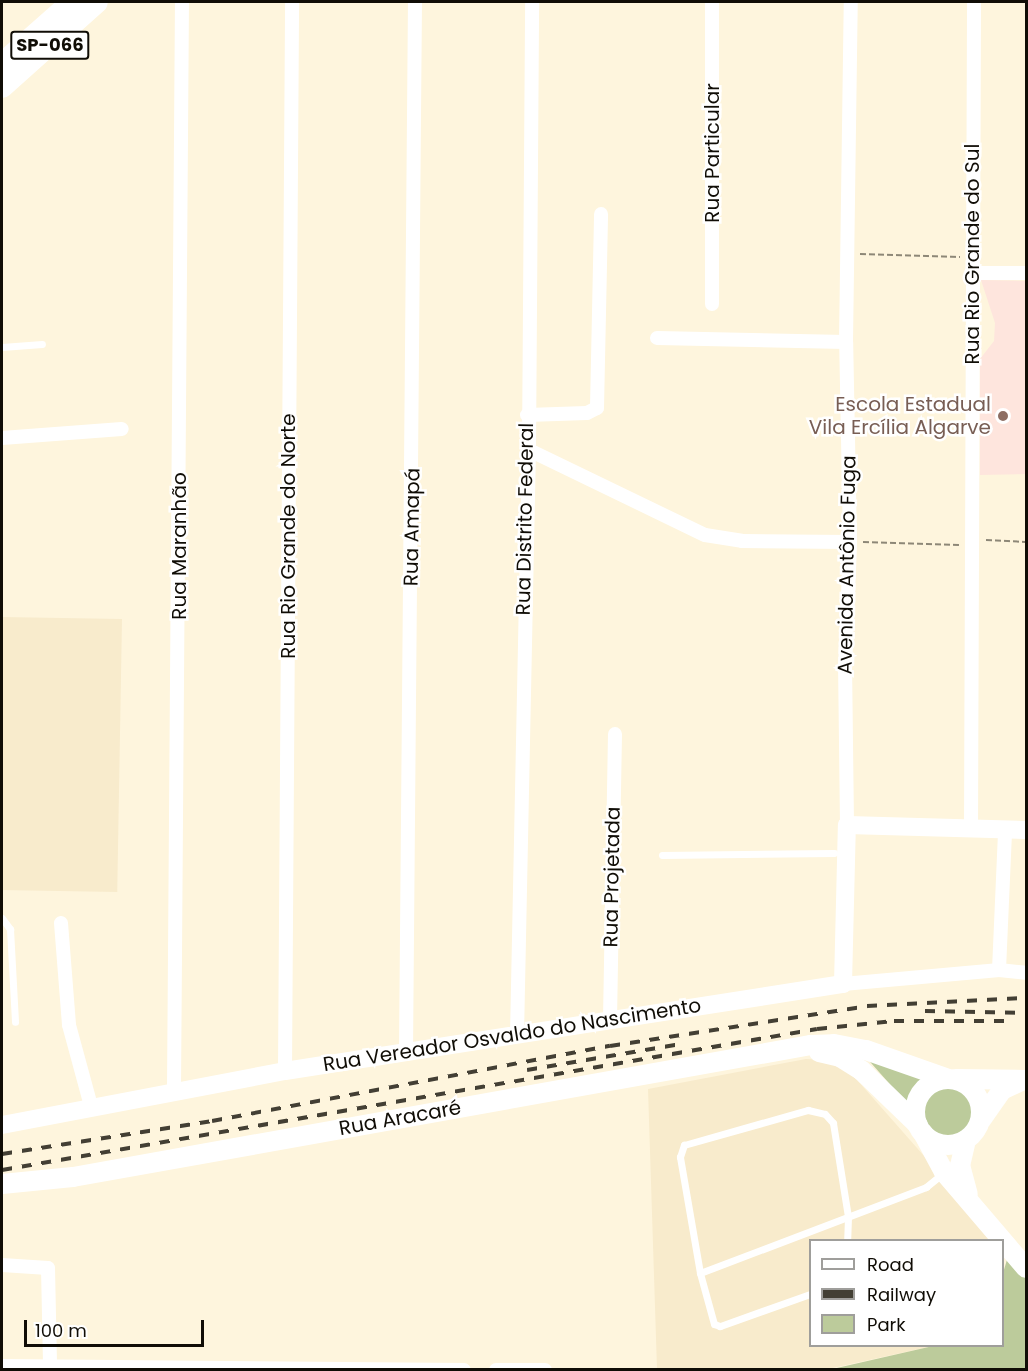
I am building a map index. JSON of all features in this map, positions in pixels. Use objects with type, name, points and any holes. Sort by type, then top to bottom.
[{"type":"main road","name":"SP-066","points":[[2,64],[72,2]]},
{"type":"main road","name":"SP-066","points":[[2,87],[98,2]]},
{"type":"main road","name":"Rua Aracaré","points":[[2,1184],[72,1177],[798,1048],[846,1046],[892,1057],[951,1079]]},
{"type":"main road","name":"Rua Aracaré","points":[[798,1048],[831,1054],[853,1064],[885,1090],[920,1129]]},
{"type":"main road","points":[[951,1079],[974,1091],[980,1100],[980,1122]]},
{"type":"main road","points":[[1002,1239],[944,1172],[920,1129],[915,1115],[920,1094],[936,1081],[1025,1079]]},
{"type":"main road","points":[[971,1202],[960,1165],[966,1140],[1002,1090],[1025,1079]]},
{"type":"main road","points":[[920,1129],[943,1145],[966,1140]]},
{"type":"main road","points":[[1004,1242],[1026,1268]]},
{"type":"street","name":"Rua Maranhão","points":[[174,1090],[182,2]]},
{"type":"street","name":"Rua Rio Grande do Norte","points":[[285,1071],[292,2]]},
{"type":"street","name":"Rua Amapá","points":[[406,1052],[415,2]]},
{"type":"street","name":"Rua Distrito Federal","points":[[517,1036],[529,450],[527,415],[532,2]]},
{"type":"street","name":"Rua Particular","points":[[712,2],[712,304]]},
{"type":"street","name":"Avenida Antônio Fuga","points":[[843,984],[841,853],[847,825],[845,669],[850,542],[846,342],[851,2]]},
{"type":"street","name":"Rua Rio Grande do Sul","points":[[970,830],[974,2]]},
{"type":"street","points":[[527,415],[587,413],[597,408],[601,214]]},
{"type":"street","points":[[971,273],[1026,273]]},
{"type":"street","points":[[657,338],[846,342]]},
{"type":"street","points":[[2,438],[122,429]]},
{"type":"street","points":[[529,450],[705,536],[742,541],[850,542]]},
{"type":"street","name":"Rua Projetada","points":[[610,1020],[615,734]]},
{"type":"street","points":[[847,825],[1026,830]]},
{"type":"street","points":[[999,970],[1005,830]]},
{"type":"street","points":[[61,923],[69,1025],[91,1106]]},
{"type":"street","name":"Rua Vereador Osvaldo do Nascimento","points":[[2,1125],[174,1090],[285,1071],[843,984],[999,970],[1026,973]]},
{"type":"street","points":[[2,1264],[47,1267],[51,1285],[50,1367]]},
{"type":"street","points":[[2,1366],[130,1369],[464,1370]]},
{"type":"street","points":[[497,1370],[545,1370]]},
{"type":"lane","points":[[2,347],[42,344]]},
{"type":"lane","points":[[662,855],[841,853]]},
{"type":"lane","points":[[2,918],[10,929],[15,1022]]},
{"type":"lane","points":[[809,1294],[720,1326],[714,1324],[700,1273],[680,1157],[684,1145],[808,1110],[825,1114],[833,1123],[848,1217],[847,1239]]},
{"type":"lane","points":[[700,1273],[926,1187],[944,1172]]},
{"type":"path","points":[[849,254],[972,258]]},
{"type":"path","points":[[850,542],[1026,542]]},
{"type":"shaded area","name":"Escola Estadual Vila Ercília Algarve","points":[[981,280],[1026,281],[1026,474],[980,475],[980,359],[994,341],[995,323]]},
{"type":"shaded area","points":[[2,617],[122,619],[117,892],[2,890]]},
{"type":"shaded area","points":[[806,1059],[827,1060],[851,1073],[997,1239],[809,1239],[809,1347],[928,1347],[828,1369],[657,1369],[648,1089]]},
{"type":"green space","points":[[864,1055],[929,1078],[919,1088],[910,1107]]},
{"type":"green space","points":[[949,1085],[959,1087],[968,1093],[974,1102],[976,1112],[974,1122],[968,1131],[959,1137],[949,1139],[939,1137],[930,1131],[924,1122],[922,1112],[924,1102],[930,1093],[939,1087]]},
{"type":"green space","points":[[1009,1253],[1026,1275],[1026,1369],[828,1370],[929,1347],[1004,1347],[1004,1270]]},
{"type":"railway","points":[[2,1154],[212,1121],[610,1046],[867,1006],[1026,998]]},
{"type":"railway","points":[[925,1011],[1026,1013]]},
{"type":"railway","points":[[2,1170],[817,1029],[894,1021],[1012,1021]]},
{"type":"railway","points":[[527,1070],[681,1044]]},
{"type":"place","name":"Escola Estadual Vila Ercília Algarve","points":[[1003,416]]}]
